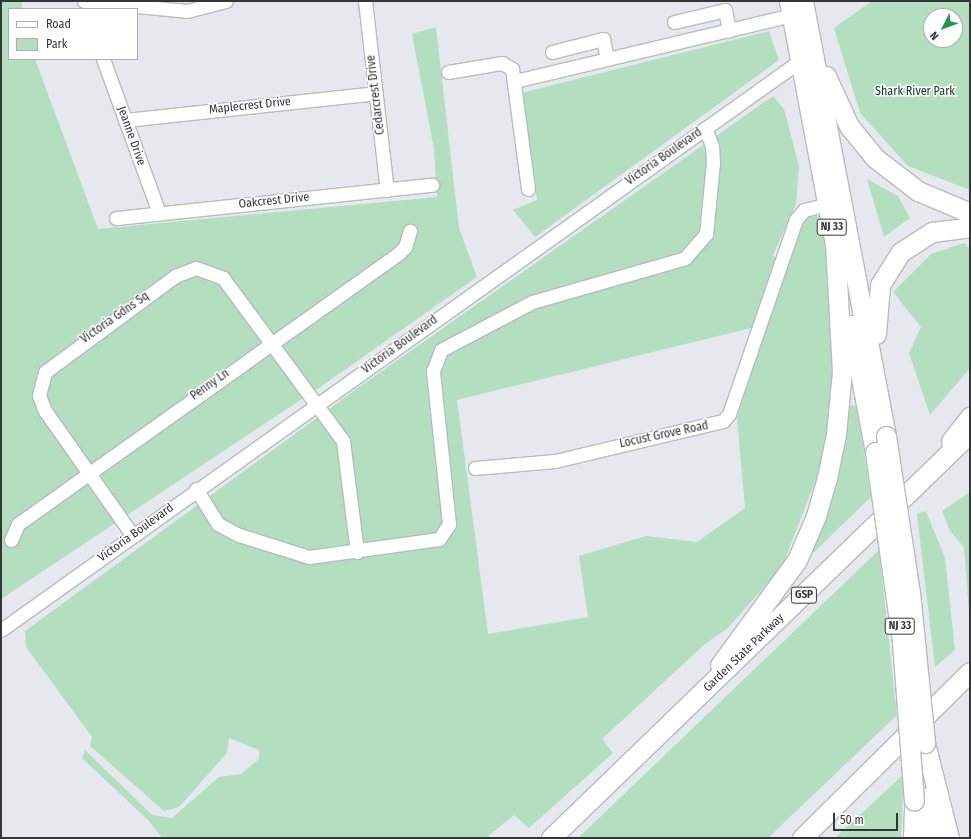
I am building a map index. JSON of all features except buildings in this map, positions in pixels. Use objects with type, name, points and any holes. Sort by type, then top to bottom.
[{"type":"highway","name":"NJ 33","points":[[798,10],[800,61],[875,452],[902,642],[914,801],[913,838]]},
{"type":"highway","name":"NJ 33","points":[[798,10],[886,436],[908,576],[925,743],[932,785],[929,838]]},
{"type":"highway","points":[[798,10],[837,102],[866,148],[906,183],[970,213]]},
{"type":"highway","points":[[880,403],[875,317],[884,277],[901,252],[914,240],[941,229],[970,227]]},
{"type":"highway","points":[[697,699],[791,570],[820,504],[836,434],[842,372],[835,243]]},
{"type":"highway","points":[[911,491],[970,417]]},
{"type":"highway","name":"Garden State Parkway","points":[[551,838],[697,699],[970,433]]},
{"type":"highway","points":[[802,838],[906,737],[970,672]]},
{"type":"highway","points":[[906,737],[970,686]]},
{"type":"highway","points":[[932,785],[939,811],[949,838]]},
{"type":"street","points":[[84,1],[187,11],[226,1]]},
{"type":"street","name":"Cedarcrest Drive","points":[[364,1],[387,190]]},
{"type":"street","points":[[674,22],[725,10],[730,31]]},
{"type":"street","points":[[515,81],[730,31],[798,10]]},
{"type":"street","points":[[552,52],[603,39],[607,59]]},
{"type":"street","name":"Jeanne Drive","points":[[103,60],[159,213]]},
{"type":"street","name":"Victoria Boulevard","points":[[1,630],[800,61]]},
{"type":"street","points":[[448,72],[507,64],[515,81],[528,189]]},
{"type":"street","name":"Maplecrest Drive","points":[[126,120],[376,93]]},
{"type":"street","points":[[196,490],[218,524],[238,535],[310,557],[432,543],[446,532],[449,524],[433,371],[441,350],[532,302],[685,258],[706,234],[713,163],[712,146],[705,128]]},
{"type":"street","name":"Oakcrest Drive","points":[[116,218],[432,185]]},
{"type":"street","name":"Locust Grove Road","points":[[475,468],[555,461],[723,421],[729,414],[796,219],[804,210],[828,204]]},
{"type":"street","name":"Penny Ln","points":[[11,540],[18,524],[88,472],[398,254],[405,247],[410,231]]},
{"type":"street","name":"Victoria Gdns Sq","points":[[133,536],[45,411],[40,395],[45,372],[67,352],[175,276],[196,268],[223,278],[315,406],[343,441],[357,552]]},
{"type":"green space","points":[[1,1],[22,1],[22,8],[8,8],[8,60],[35,60],[98,229],[437,197],[434,149],[412,34],[436,27],[459,228],[477,277],[323,385],[1,599]]},
{"type":"green space","name":"Shark River Park","points":[[872,1],[970,1],[970,190],[908,166],[860,113],[834,28]]},
{"type":"green space","points":[[769,31],[779,60],[535,237],[513,210],[537,200],[521,93]]},
{"type":"green space","points":[[773,96],[784,109],[799,166],[796,204],[773,255],[780,265],[759,326],[457,400],[488,634],[588,617],[579,556],[646,536],[697,542],[745,508],[737,418],[794,241],[804,217],[820,216],[828,255],[836,395],[823,461],[782,567],[728,628],[705,644],[602,739],[613,753],[529,828],[514,815],[486,838],[162,838],[149,821],[82,758],[85,750],[152,815],[172,818],[219,777],[241,774],[259,759],[259,750],[229,738],[227,753],[179,807],[164,811],[90,746],[92,737],[26,647],[25,631],[355,390]]},
{"type":"green space","points":[[867,179],[898,196],[910,218],[884,237]]},
{"type":"green space","points":[[964,243],[970,249],[970,368],[930,415],[909,353],[921,327],[893,292],[931,254]]},
{"type":"green space","points":[[848,405],[857,406],[871,497],[808,558],[833,495]]},
{"type":"green space","points":[[970,492],[970,627],[964,547],[950,531],[942,511]]},
{"type":"green space","points":[[926,511],[945,558],[955,650],[935,667],[917,514]]},
{"type":"green space","points":[[879,550],[897,715],[768,838],[578,838]]},
{"type":"green space","points":[[904,774],[901,838],[835,838]]}]
